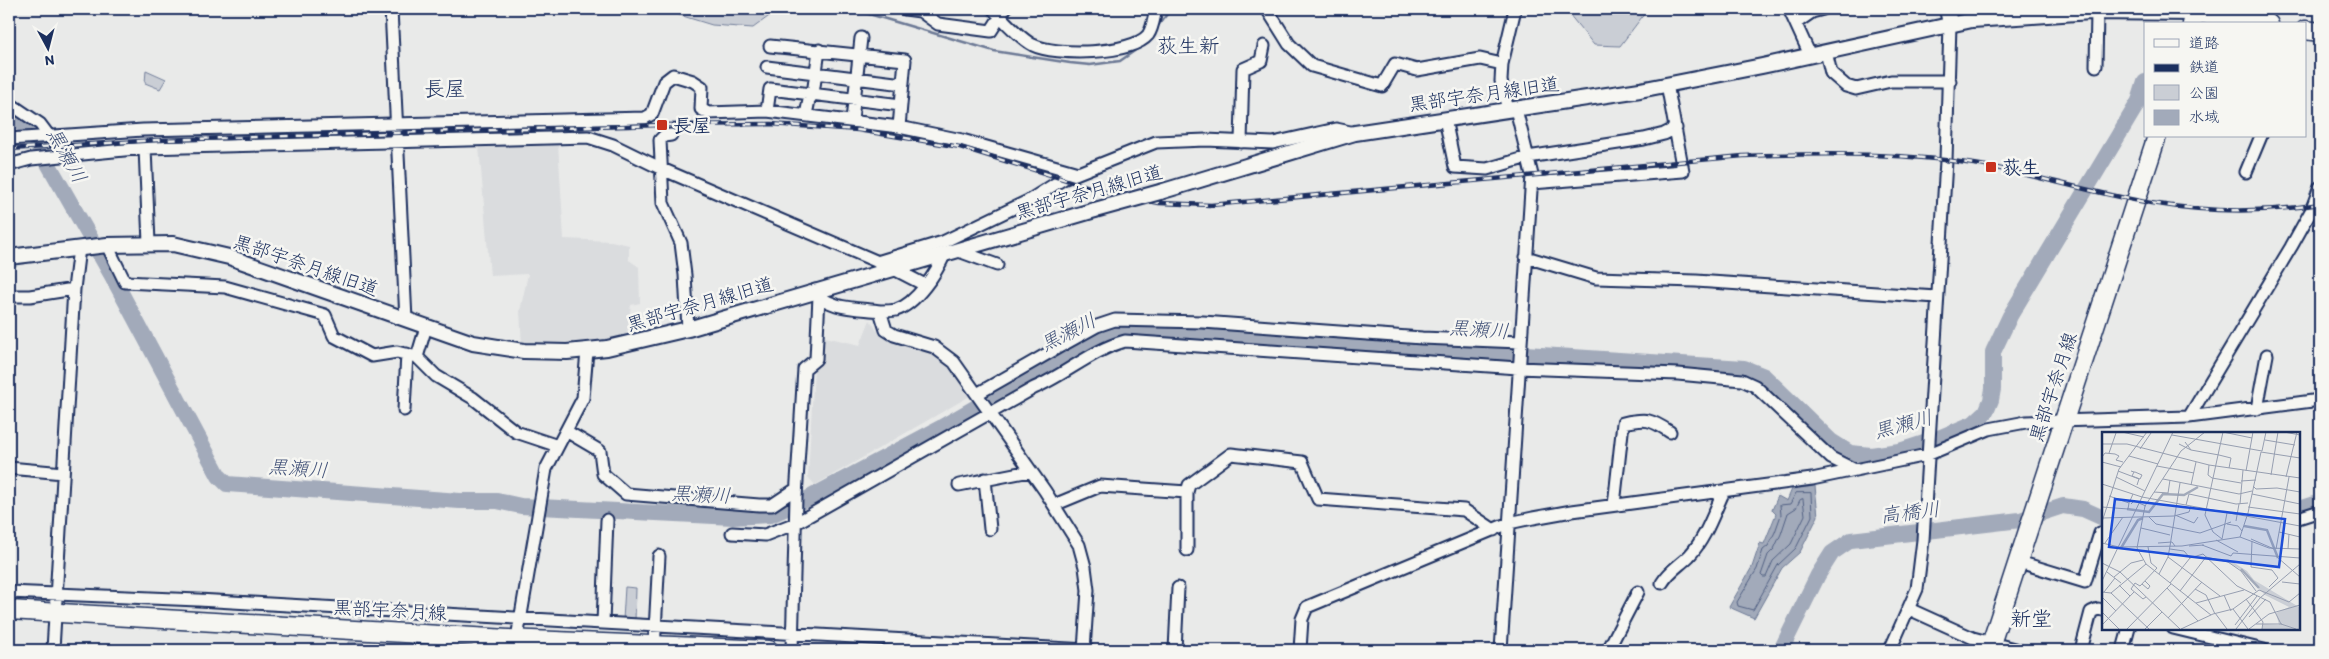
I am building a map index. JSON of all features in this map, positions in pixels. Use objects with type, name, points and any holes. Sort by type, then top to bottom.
[{"type":"main road","points":[[2194,18],[2252,14],[2266,22]]},
{"type":"main road","points":[[2306,30],[2320,32]]},
{"type":"main road","name":"黒部宇奈月線","points":[[1991,647],[2156,138]]},
{"type":"main road","name":"黒部宇奈月線","points":[[9,610],[56,604],[516,645],[768,650]]},
{"type":"street","points":[[391,9],[406,320]]},
{"type":"street","points":[[905,9],[920,11],[938,24],[969,30],[991,31],[1000,12],[1032,45],[1048,50],[1096,52],[1122,49],[1136,43],[1148,34],[1156,9]]},
{"type":"street","points":[[1267,9],[1289,44],[1312,66],[1382,86],[1395,64],[1417,70],[1480,59],[1502,64]]},
{"type":"street","points":[[1501,650],[1518,366],[1532,183],[1528,157],[1501,81],[1502,64],[1514,9]]},
{"type":"street","points":[[1789,9],[1810,55]]},
{"type":"street","points":[[1796,23],[1812,12],[1823,9]]},
{"type":"street","points":[[1890,650],[1917,589],[1923,540],[1950,81],[1950,24],[1947,9]]},
{"type":"street","points":[[2096,66],[2097,12]]},
{"type":"street","name":"黒部宇奈月線旧道","points":[[9,257],[107,245],[149,243],[196,248],[229,257],[473,343],[524,351],[587,351],[638,342],[817,293],[892,268],[1160,192],[1355,133],[1667,84],[1826,52],[1950,24],[1994,18],[2097,12],[2158,12],[2194,18]]},
{"type":"street","points":[[852,120],[861,38]]},
{"type":"street","points":[[770,46],[905,60],[900,127]]},
{"type":"street","points":[[1241,142],[1243,69],[1261,61],[1264,46]]},
{"type":"street","points":[[806,115],[809,100],[813,94],[819,50]]},
{"type":"street","points":[[1826,52],[1831,73],[1846,86],[1856,89],[1891,80],[1950,81]]},
{"type":"street","points":[[767,67],[903,84]]},
{"type":"street","points":[[9,138],[143,130],[645,118],[652,114],[664,82],[673,75],[693,81],[702,87],[701,109],[708,113],[767,111],[900,127],[962,140],[1078,173]]},
{"type":"street","points":[[1532,183],[1683,171],[1667,84]]},
{"type":"street","points":[[767,111],[770,89],[901,105]]},
{"type":"street","points":[[9,102],[40,124],[46,136]]},
{"type":"street","points":[[1445,118],[1455,167],[1487,169],[1528,157],[1644,139],[1664,134],[1676,128]]},
{"type":"street","points":[[877,262],[943,242],[1028,201],[1063,179],[1156,142],[1273,143],[1336,129],[1355,133]]},
{"type":"street","points":[[671,135],[664,136],[660,140],[663,203],[681,243],[688,329]]},
{"type":"street","points":[[9,165],[31,159],[54,156],[145,148],[588,137],[613,145],[662,169],[892,268],[925,285]]},
{"type":"street","points":[[2246,172],[2260,138]]},
{"type":"street","points":[[145,148],[149,243]]},
{"type":"street","points":[[2189,417],[2312,211],[2320,187]]},
{"type":"street","points":[[107,245],[125,282],[225,287],[325,315],[334,336],[372,356],[397,352],[412,355],[436,376],[473,398],[516,432],[558,446]]},
{"type":"street","points":[[53,650],[74,289],[79,248]]},
{"type":"street","points":[[817,293],[832,304],[880,311],[896,310],[910,301],[925,285],[951,251],[997,265]]},
{"type":"street","points":[[1526,257],[1596,278],[1696,281],[1937,297]]},
{"type":"street","points":[[9,296],[30,296],[74,289]]},
{"type":"street","points":[[792,650],[796,493],[804,369],[816,359],[817,293]]},
{"type":"street","points":[[880,311],[886,330],[894,335],[934,348],[954,362],[1079,544],[1088,590],[1084,650]]},
{"type":"street","points":[[978,395],[1059,346],[1097,326],[1115,320],[1203,322],[1422,338],[1520,340]]},
{"type":"street","points":[[404,410],[412,355],[426,326]]},
{"type":"street","points":[[732,533],[765,535],[989,411],[1112,345],[1125,341],[1518,366],[1678,374],[1742,380],[1755,386],[1831,458],[1855,470]]},
{"type":"street","points":[[516,645],[546,469],[583,398],[587,351]]},
{"type":"street","points":[[2257,409],[2268,355]]},
{"type":"street","points":[[1300,650],[1302,619],[1307,607],[1509,524],[1572,511],[1812,479],[1927,452],[1989,429],[2026,422],[2189,417],[2320,400]]},
{"type":"street","points":[[1614,505],[1623,422],[1642,419],[1654,421],[1670,432]]},
{"type":"street","points":[[566,431],[600,451],[603,474],[626,494],[772,505],[796,493]]},
{"type":"street","points":[[1187,550],[1187,492],[1189,485],[1231,454],[1302,462],[1318,499],[1464,510],[1494,530]]},
{"type":"street","points":[[9,468],[63,473]]},
{"type":"street","points":[[959,485],[1030,471]]},
{"type":"street","points":[[985,479],[990,529]]},
{"type":"street","points":[[1054,505],[1100,486],[1187,492]]},
{"type":"street","points":[[1662,583],[1670,571],[1689,556],[1699,543],[1724,490]]},
{"type":"street","points":[[2299,518],[2320,512]]},
{"type":"street","points":[[602,623],[607,520]]},
{"type":"street","points":[[2019,562],[2085,582],[2100,532]]},
{"type":"street","points":[[654,648],[659,556]]},
{"type":"street","points":[[1175,650],[1178,588]]},
{"type":"street","points":[[9,592],[56,604],[198,600],[1088,650]]},
{"type":"street","points":[[1608,650],[1638,592]]},
{"type":"street","points":[[1909,609],[1991,647],[2018,650]]},
{"type":"street","points":[[2081,650],[2091,612],[2098,609],[2102,610]]},
{"type":"street","points":[[2123,650],[2129,629]]},
{"type":"street","points":[[2177,629],[2264,650]]},
{"type":"shaded area","points":[[558,143],[564,239],[611,241],[629,245],[629,260],[639,267],[640,303],[631,305],[626,339],[592,345],[522,346],[520,311],[528,274],[490,276],[479,146]]},
{"type":"shaded area","points":[[870,320],[880,335],[935,354],[951,368],[970,396],[815,485],[808,477],[814,369],[822,361],[821,336],[860,345]]},
{"type":"green space","points":[[660,9],[756,9],[772,14],[753,28],[712,25]]},
{"type":"green space","points":[[1565,9],[1648,9],[1620,46],[1594,45]]},
{"type":"green space","points":[[146,70],[166,79],[160,89],[145,83]]},
{"type":"green space","points":[[625,587],[636,588],[635,621],[623,620]]},
{"type":"green space","points":[[349,642],[433,646],[433,650],[349,650]]},
{"type":"water","points":[[1815,486],[1818,516],[1800,552],[1782,568],[1754,618],[1729,607],[1752,567],[1760,543],[1764,544],[1776,514],[1772,510],[1778,496],[1787,501],[1792,489]]},
{"type":"waterway","points":[[852,9],[994,51],[1070,63],[1090,65],[1120,61],[1143,45]]},
{"type":"waterway","points":[[1157,27],[1171,9]]},
{"type":"waterway","name":"黒瀬川","points":[[9,114],[29,130],[111,274],[219,476],[227,484],[460,501],[497,501],[521,506],[733,517],[771,515],[807,499],[942,427],[1102,334],[1139,329],[1744,368],[1764,376],[1831,441],[1850,453],[1871,455],[1899,451],[1936,439],[1974,423],[1986,412],[1993,389],[1993,352],[2010,316],[2139,101],[2144,85]]},
{"type":"waterway","name":"高橋川","points":[[2299,509],[2320,502]]},
{"type":"waterway","name":"高橋川","points":[[1781,650],[1818,575],[1832,553],[1851,540],[2020,520],[2063,506],[2083,509],[2102,518]]},
{"type":"railway","points":[[9,149],[158,140],[662,125],[771,124],[858,130],[960,147],[1105,192],[1159,203],[1211,205],[1743,156],[1837,154],[1899,156],[1961,162],[2012,171],[2091,191],[2172,206],[2214,210],[2257,210],[2320,204]]},
{"type":"place","name":"長屋","points":[[662,125]]},
{"type":"place","name":"荻生","points":[[1991,167]]},
{"type":"district","name":"荻生新","points":[[1188,45]]},
{"type":"district","name":"長屋","points":[[445,88]]},
{"type":"district","name":"新堂","points":[[2031,618]]}]
